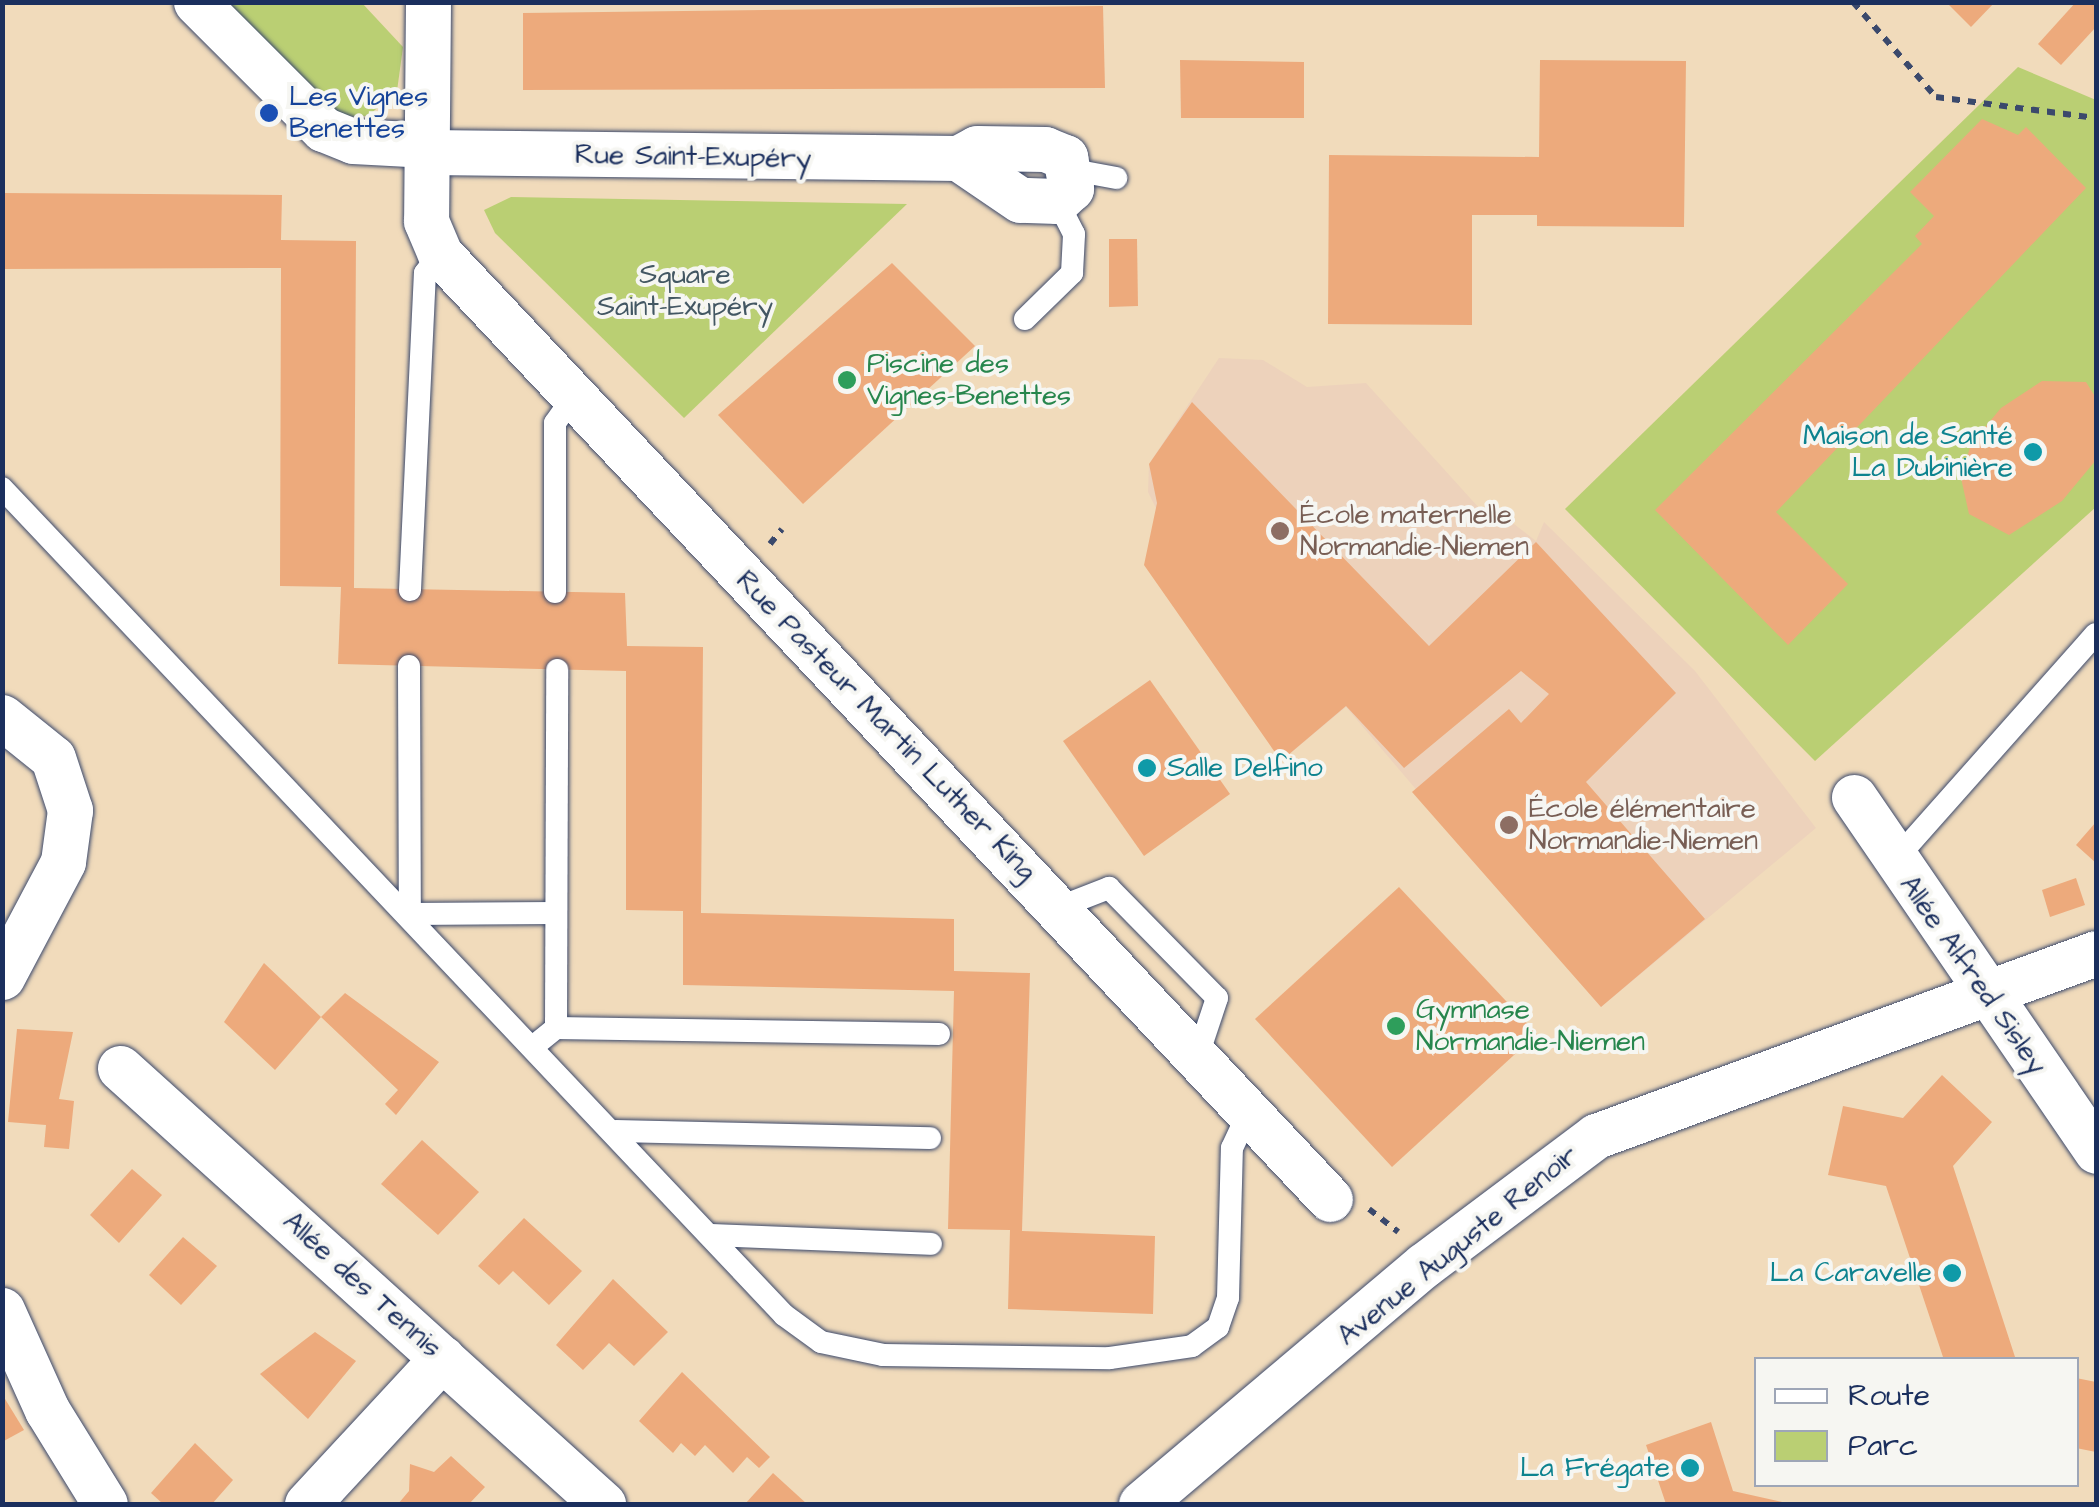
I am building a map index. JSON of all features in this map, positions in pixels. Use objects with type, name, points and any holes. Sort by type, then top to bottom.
[{"type":"street","name":"Rue Saint-Exupéry","points":[[196,2],[322,128],[353,141],[428,148],[958,158],[1020,200],[1082,183]]},
{"type":"street","points":[[428,2],[426,221],[440,254]]},
{"type":"street","name":"Rue Pasteur Martin Luther King","points":[[440,254],[572,400],[1060,907],[1330,1199]]},
{"type":"street","points":[[2,717],[53,758],[70,810],[44,908],[3,969]]},
{"type":"street","name":"Allée Alfred Sisley","points":[[1854,797],[1982,992],[2096,1151]]},
{"type":"street","name":"Avenue Auguste Renoir","points":[[1141,1504],[1424,1265],[1596,1136],[1982,992],[2096,954]]},
{"type":"street","name":"Allée des Tennis","points":[[120,1068],[603,1504]]},
{"type":"street","points":[[2,1310],[46,1410],[105,1504]]},
{"type":"street","points":[[308,1504],[442,1358]]},
{"type":"lane","points":[[1025,319],[1072,273],[1082,183]]},
{"type":"lane","points":[[410,590],[425,273],[440,254]]},
{"type":"lane","points":[[555,592],[555,422],[572,400]]},
{"type":"lane","points":[[2,488],[616,1130],[784,1315],[853,1353],[1162,1355],[1218,1327],[1228,1298],[1232,1148],[1249,1112]]},
{"type":"lane","points":[[1895,860],[2096,634]]},
{"type":"lane","points":[[409,666],[410,914]]},
{"type":"lane","points":[[556,1028],[557,670]]},
{"type":"lane","points":[[410,914],[555,913]]},
{"type":"lane","points":[[535,1046],[556,1028],[938,1034]]},
{"type":"lane","points":[[616,1130],[930,1138]]},
{"type":"lane","points":[[710,1235],[930,1244]]},
{"type":"path","points":[[1853,2],[1936,97],[2096,118]]},
{"type":"path","points":[[1380,1215],[1398,1232]]},
{"type":"shaded area","points":[[1219,358],[1263,360],[1307,387],[1366,383],[1480,509],[1496,510],[1536,541],[1544,522],[1695,671],[1816,828],[1601,1007],[1346,707],[1281,761],[1148,492],[1149,464]]},
{"type":"green space","points":[[223,3],[362,3],[403,47],[397,91],[368,116],[339,117]]},
{"type":"green space","points":[[2018,67],[2096,100],[2096,507],[1815,761],[1565,509]]},
{"type":"green space","name":"Square Saint-Exupéry","points":[[511,197],[907,204],[684,418],[495,233],[484,210]]},
{"type":"building","points":[[1946,2],[1995,2],[1971,27]]},
{"type":"building","points":[[2076,2],[2096,2],[2096,27],[2061,65],[2038,44]]},
{"type":"building","points":[[1103,6],[1105,88],[523,90],[523,13]]},
{"type":"building","points":[[1180,60],[1304,62],[1304,118],[1181,118]]},
{"type":"building","points":[[1540,60],[1686,61],[1684,227],[1537,226],[1537,215],[1472,215],[1472,325],[1328,324],[1329,155],[1539,157]]},
{"type":"building","points":[[1982,119],[2018,135],[2026,127],[2086,188],[1776,512],[1848,584],[1788,645],[1655,510],[1922,244],[1915,236],[1934,216],[1910,192]]},
{"type":"building","points":[[2,193],[282,195],[281,240],[356,241],[354,588],[625,593],[627,646],[703,647],[701,913],[954,919],[954,971],[1030,973],[1022,1231],[1155,1236],[1153,1314],[1008,1309],[1010,1230],[948,1229],[954,991],[683,985],[683,911],[626,910],[626,671],[338,664],[341,587],[280,586],[281,268],[2,269]]},
{"type":"building","points":[[1109,239],[1137,239],[1138,306],[1109,307]]},
{"type":"building","name":"Piscine des Vignes-Benettes","points":[[892,263],[975,346],[803,504],[718,415]]},
{"type":"building","name":"Maison de Santé La Dubinière","points":[[2042,381],[2086,382],[2096,398],[2096,460],[2062,501],[2009,535],[1969,514],[1961,478],[1971,444],[2001,408]]},
{"type":"building","points":[[1192,402],[1429,646],[1536,542],[1676,693],[1586,782],[1705,919],[1601,1007],[1412,792],[1509,709],[1521,723],[1549,694],[1521,671],[1404,768],[1346,706],[1281,761],[1144,565],[1157,503],[1149,464]]},
{"type":"building","name":"Salle Delfino","points":[[1150,680],[1230,794],[1144,856],[1063,741]]},
{"type":"building","points":[[2096,822],[2096,863],[2076,845]]},
{"type":"building","points":[[2076,878],[2085,905],[2050,917],[2042,890]]},
{"type":"building","name":"Gymnase Normandie-Niemen","points":[[1399,887],[1537,1034],[1392,1167],[1255,1019]]},
{"type":"building","points":[[264,963],[321,1017],[275,1070],[224,1022]]},
{"type":"building","points":[[345,993],[439,1062],[396,1115],[385,1104],[398,1090],[321,1017]]},
{"type":"building","points":[[17,1029],[73,1032],[59,1099],[74,1101],[69,1149],[44,1147],[46,1125],[8,1122]]},
{"type":"building","name":"La Caravelle","points":[[1942,1075],[1992,1122],[1953,1166],[2015,1357],[1943,1357],[1886,1186],[1828,1175],[1843,1106],[1903,1118]]},
{"type":"building","points":[[422,1140],[479,1192],[438,1235],[381,1184]]},
{"type":"building","points":[[132,1169],[162,1195],[119,1243],[90,1215]]},
{"type":"building","points":[[524,1218],[582,1271],[549,1305],[513,1271],[499,1285],[478,1266]]},
{"type":"building","points":[[183,1237],[217,1266],[181,1305],[149,1275]]},
{"type":"building","points":[[613,1279],[668,1332],[634,1366],[609,1343],[583,1370],[556,1345]]},
{"type":"building","points":[[315,1332],[356,1361],[308,1419],[260,1374]]},
{"type":"building","points":[[682,1372],[770,1457],[759,1468],[747,1457],[733,1473],[705,1445],[695,1456],[681,1443],[673,1453],[639,1421]]},
{"type":"building","points":[[2079,1379],[2096,1382],[2096,1452],[2079,1449]]},
{"type":"building","points":[[2,1394],[24,1430],[2,1442]]},
{"type":"building","name":"La Frégate","points":[[1711,1422],[1733,1491],[1791,1504],[1666,1504],[1646,1445]]},
{"type":"building","points":[[195,1443],[233,1480],[212,1504],[163,1504],[151,1493]]},
{"type":"building","points":[[451,1456],[485,1487],[469,1504],[398,1504],[409,1491],[410,1464],[434,1472]]},
{"type":"building","points":[[773,1473],[807,1504],[745,1504]]},
{"type":"place","name":"Les Vignes Benettes","points":[[269,113]]},
{"type":"place","name":"Piscine des Vignes-Benettes","points":[[847,380]]},
{"type":"place","name":"Maison de Santé La Dubinière","points":[[2033,452]]},
{"type":"place","name":"École maternelle Normandie-Niemen","points":[[1280,531]]},
{"type":"place","name":"Salle Delfino","points":[[1147,768]]},
{"type":"place","name":"École élémentaire Normandie-Niemen","points":[[1509,825]]},
{"type":"place","name":"Gymnase Normandie-Niemen","points":[[1396,1026]]},
{"type":"place","name":"La Caravelle","points":[[1952,1273]]},
{"type":"place","name":"La Frégate","points":[[1690,1468]]}]
